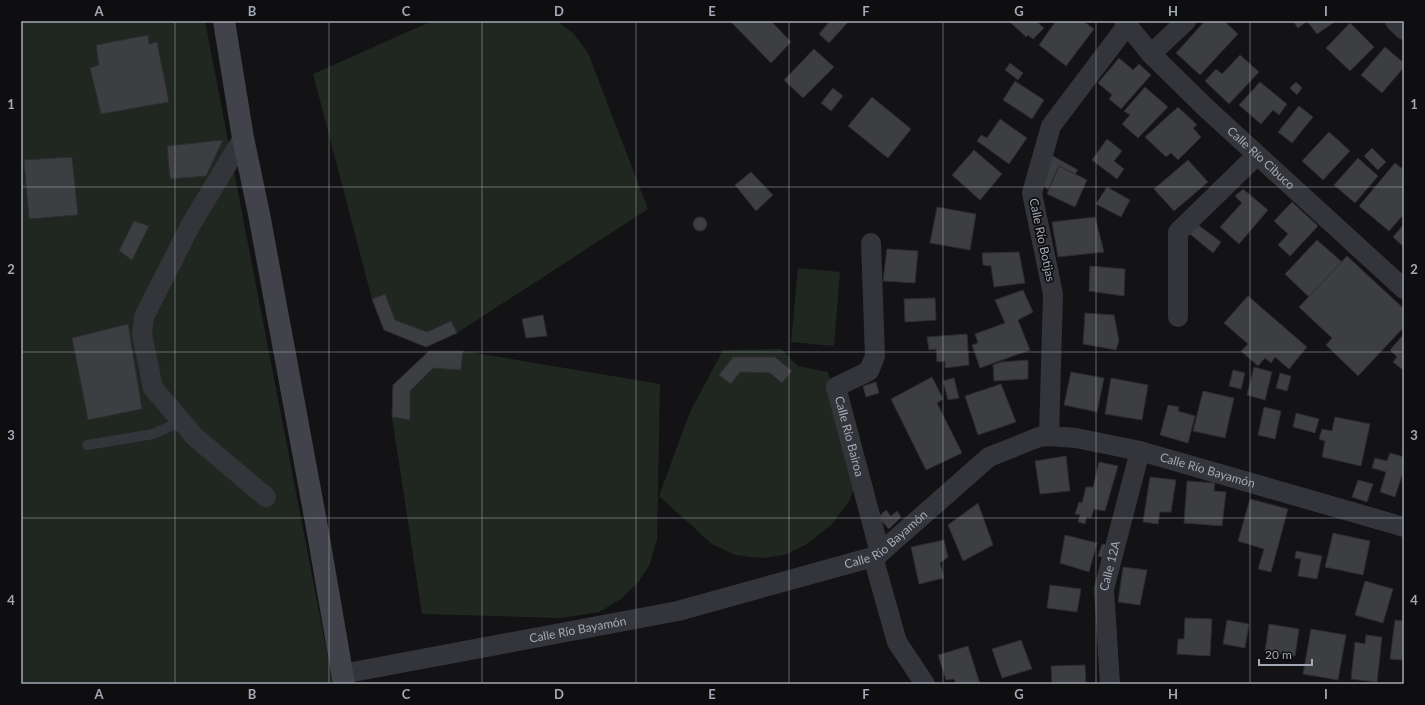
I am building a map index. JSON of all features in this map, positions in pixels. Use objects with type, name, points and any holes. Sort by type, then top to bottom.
[{"type":"street","points":[[224,21],[243,138],[318,533],[343,679]]},
{"type":"street","points":[[1151,54],[1186,21]]},
{"type":"street","points":[[1395,21],[1404,30]]},
{"type":"street","name":"Calle Río Cibuco","points":[[1126,23],[1151,54],[1206,108],[1404,289]]},
{"type":"street","name":"Calle Río Botijas","points":[[1049,436],[1053,294],[1032,193],[1051,126],[1126,23]]},
{"type":"street","points":[[243,138],[190,226],[144,317],[142,334],[154,388],[195,437],[266,497]]},
{"type":"street","points":[[1178,317],[1178,232],[1257,155]]},
{"type":"street","name":"Calle Río Bairoa","points":[[871,243],[875,356],[868,371],[836,386],[897,642],[925,684]]},
{"type":"street","name":"Calle Río Bayamón","points":[[343,679],[678,611],[877,555],[989,457],[1039,437],[1049,436],[1076,438],[1140,451],[1404,527]]},
{"type":"street","name":"Calle 12A","points":[[1110,684],[1104,590],[1140,451]]},
{"type":"lane","points":[[87,445],[153,434],[182,421]]},
{"type":"shaded area","points":[[21,21],[205,21],[333,684],[21,684]]},
{"type":"shaded area","points":[[432,21],[556,21],[573,33],[588,53],[648,209],[457,333],[426,347],[384,330],[372,299],[313,74]]},
{"type":"shaded area","points":[[798,268],[840,272],[834,346],[791,342]]},
{"type":"shaded area","points":[[781,349],[798,366],[828,372],[858,480],[848,503],[832,524],[807,544],[785,555],[761,558],[735,555],[712,544],[659,496],[690,412],[723,350]]},
{"type":"shaded area","points":[[429,351],[463,351],[660,384],[657,539],[650,564],[637,584],[621,599],[599,612],[561,618],[422,614],[392,417],[393,385]]},
{"type":"building","points":[[730,21],[771,21],[791,42],[771,63]]},
{"type":"building","points":[[830,21],[848,22],[829,43],[819,34]]},
{"type":"building","points":[[1009,21],[1038,21],[1037,22],[1044,28],[1033,39],[1028,35],[1026,37]]},
{"type":"building","points":[[1056,21],[1083,21],[1094,29],[1066,66],[1039,45]]},
{"type":"building","points":[[1205,21],[1224,21],[1238,34],[1200,75],[1176,53]]},
{"type":"building","points":[[1293,21],[1307,21],[1298,28]]},
{"type":"building","points":[[1307,21],[1336,21],[1317,34]]},
{"type":"building","points":[[1350,23],[1374,47],[1350,71],[1326,48]]},
{"type":"building","points":[[148,35],[149,44],[157,42],[169,102],[101,114],[90,68],[99,65],[96,45]]},
{"type":"building","points":[[1385,47],[1404,63],[1404,67],[1382,93],[1361,75]]},
{"type":"building","points":[[814,49],[834,67],[803,98],[784,80]]},
{"type":"building","points":[[1240,55],[1259,72],[1229,104],[1205,81],[1216,69],[1222,74]]},
{"type":"building","points":[[1119,58],[1133,70],[1139,64],[1151,75],[1121,109],[1109,99],[1112,95],[1098,83]]},
{"type":"building","points":[[1010,63],[1023,73],[1018,80],[1005,70]]},
{"type":"building","points":[[1015,81],[1044,100],[1032,119],[1003,100]]},
{"type":"building","points":[[1260,82],[1287,104],[1279,115],[1273,110],[1261,124],[1239,105]]},
{"type":"building","points":[[1296,82],[1302,88],[1297,95],[1290,88]]},
{"type":"building","points":[[1145,87],[1168,107],[1138,138],[1122,124],[1130,115],[1124,111]]},
{"type":"building","points":[[833,88],[843,96],[831,111],[821,103]]},
{"type":"building","points":[[872,97],[911,129],[888,158],[848,126]]},
{"type":"building","points":[[1299,106],[1313,117],[1292,143],[1278,132]]},
{"type":"building","points":[[1178,107],[1197,125],[1193,128],[1201,137],[1178,160],[1171,153],[1166,157],[1145,137]]},
{"type":"building","points":[[1000,119],[1027,138],[1009,164],[977,141],[981,135],[987,138]]},
{"type":"building","points":[[1329,132],[1350,151],[1323,180],[1302,161]]},
{"type":"building","points":[[1107,139],[1122,151],[1114,161],[1124,169],[1117,179],[1092,160]]},
{"type":"building","points":[[223,140],[206,176],[170,179],[167,146]]},
{"type":"building","points":[[1372,148],[1386,162],[1378,170],[1364,156]]},
{"type":"building","points":[[974,150],[1002,174],[980,200],[952,175]]},
{"type":"building","points":[[1051,155],[1078,170],[1075,174],[1059,166],[1048,190],[1042,183]]},
{"type":"building","points":[[72,157],[78,215],[29,219],[24,160]]},
{"type":"building","points":[[1358,158],[1378,176],[1355,203],[1334,185]]},
{"type":"building","points":[[1188,160],[1208,182],[1174,211],[1154,189]]},
{"type":"building","points":[[1395,163],[1404,170],[1404,214],[1389,231],[1359,206]]},
{"type":"building","points":[[1059,166],[1087,180],[1075,207],[1047,194]]},
{"type":"building","points":[[751,172],[773,195],[756,211],[735,185]]},
{"type":"building","points":[[1107,187],[1130,200],[1121,217],[1096,204]]},
{"type":"building","points":[[1243,189],[1268,210],[1239,244],[1220,227],[1242,203],[1235,196]]},
{"type":"building","points":[[1292,202],[1318,226],[1290,256],[1278,245],[1288,234],[1274,221]]},
{"type":"building","points":[[937,207],[976,214],[970,250],[930,243]]},
{"type":"building","points":[[697,217],[703,217],[707,221],[707,227],[703,231],[697,231],[693,227],[693,221]]},
{"type":"building","points":[[1095,217],[1104,252],[1058,257],[1052,222]]},
{"type":"building","points":[[134,221],[149,226],[132,260],[119,251]]},
{"type":"building","points":[[1404,224],[1404,247],[1393,237]]},
{"type":"building","points":[[1198,225],[1221,242],[1213,253],[1190,234]]},
{"type":"building","points":[[1317,240],[1342,262],[1309,297],[1285,274]]},
{"type":"building","points":[[887,249],[918,251],[915,283],[883,281]]},
{"type":"building","points":[[1019,252],[1025,283],[994,287],[991,266],[983,265],[982,253]]},
{"type":"building","points":[[1347,256],[1404,309],[1404,327],[1358,376],[1326,345],[1332,338],[1299,307]]},
{"type":"building","points":[[1090,266],[1125,269],[1124,296],[1089,291]]},
{"type":"building","points":[[1023,290],[1033,312],[1018,320],[1030,350],[980,368],[972,345],[978,343],[975,334],[1005,323],[995,300]]},
{"type":"building","points":[[385,294],[395,320],[427,332],[451,321],[457,333],[426,347],[384,330],[372,299]]},
{"type":"building","points":[[1248,296],[1307,347],[1289,369],[1275,357],[1271,363],[1265,358],[1258,366],[1241,351],[1248,344],[1224,323]]},
{"type":"building","points":[[935,298],[936,320],[905,322],[904,299]]},
{"type":"building","points":[[1085,313],[1114,315],[1119,341],[1116,350],[1083,344]]},
{"type":"building","points":[[543,315],[547,336],[526,338],[522,319]]},
{"type":"building","points":[[128,324],[142,409],[88,420],[72,338]]},
{"type":"building","points":[[967,334],[969,365],[945,368],[945,361],[937,362],[936,349],[929,350],[927,337]]},
{"type":"building","points":[[1404,334],[1404,371],[1393,362],[1397,357],[1390,350]]},
{"type":"building","points":[[429,351],[463,351],[461,370],[433,368],[410,391],[410,420],[392,417],[393,385]]},
{"type":"building","points":[[733,357],[775,357],[792,371],[782,383],[770,373],[740,372],[731,384],[719,375]]},
{"type":"building","points":[[1028,360],[1028,379],[994,381],[993,365],[1001,362]]},
{"type":"building","points":[[1254,367],[1272,372],[1265,400],[1247,395]]},
{"type":"building","points":[[1233,370],[1245,373],[1241,389],[1229,386]]},
{"type":"building","points":[[1071,372],[1104,378],[1097,412],[1064,405]]},
{"type":"building","points":[[1280,373],[1291,376],[1287,391],[1276,388]]},
{"type":"building","points":[[932,377],[943,399],[937,403],[962,453],[926,470],[891,399]]},
{"type":"building","points":[[954,378],[959,398],[948,400],[943,381]]},
{"type":"building","points":[[1111,378],[1148,385],[1142,420],[1105,414]]},
{"type":"building","points":[[876,382],[879,393],[866,397],[863,386]]},
{"type":"building","points":[[1001,384],[1016,422],[978,435],[965,396]]},
{"type":"building","points":[[1203,391],[1234,398],[1225,438],[1193,431]]},
{"type":"building","points":[[1168,405],[1179,407],[1178,411],[1195,416],[1188,443],[1160,435]]},
{"type":"building","points":[[1264,407],[1281,411],[1275,439],[1258,435]]},
{"type":"building","points":[[1296,413],[1319,419],[1315,433],[1293,427]]},
{"type":"building","points":[[1335,417],[1370,424],[1361,466],[1322,457],[1325,441],[1319,439],[1322,429],[1332,431]]},
{"type":"building","points":[[1390,453],[1404,457],[1404,476],[1402,475],[1395,497],[1380,492],[1386,472],[1372,468],[1375,458],[1387,461]]},
{"type":"building","points":[[1066,456],[1070,491],[1040,494],[1035,461]]},
{"type":"building","points":[[1099,462],[1118,466],[1105,511],[1094,509],[1091,518],[1087,517],[1085,524],[1078,522],[1080,515],[1075,514],[1079,502],[1082,503],[1086,487],[1093,487]]},
{"type":"building","points":[[1150,477],[1176,480],[1171,512],[1160,512],[1158,524],[1143,522]]},
{"type":"building","points":[[1358,480],[1373,484],[1367,502],[1352,497]]},
{"type":"building","points":[[1187,481],[1215,483],[1214,491],[1226,492],[1222,526],[1184,523]]},
{"type":"building","points":[[1250,499],[1288,509],[1271,572],[1258,569],[1264,549],[1238,541]]},
{"type":"building","points":[[978,503],[993,545],[963,561],[948,525]]},
{"type":"building","points":[[886,510],[891,516],[897,511],[901,517],[889,529],[878,517]]},
{"type":"building","points":[[1333,533],[1370,541],[1363,575],[1325,567]]},
{"type":"building","points":[[1065,535],[1097,543],[1089,572],[1060,563]]},
{"type":"building","points":[[944,540],[948,557],[940,563],[944,578],[919,584],[911,547]]},
{"type":"building","points":[[1102,544],[1106,545],[1104,558],[1098,556]]},
{"type":"building","points":[[1296,551],[1322,556],[1317,579],[1298,576],[1301,559],[1295,558]]},
{"type":"building","points":[[1123,567],[1147,570],[1140,605],[1118,602]]},
{"type":"building","points":[[1365,581],[1393,589],[1383,623],[1355,615]]},
{"type":"building","points":[[1050,585],[1081,589],[1077,612],[1047,608]]},
{"type":"building","points":[[1185,618],[1212,619],[1210,656],[1177,654],[1178,639],[1184,639]]},
{"type":"building","points":[[1227,620],[1249,624],[1245,648],[1223,644]]},
{"type":"building","points":[[1395,620],[1404,621],[1404,660],[1390,659]]},
{"type":"building","points":[[1269,624],[1299,629],[1295,656],[1265,651]]},
{"type":"building","points":[[1311,629],[1346,635],[1338,680],[1303,674]]},
{"type":"building","points":[[1366,635],[1382,637],[1377,682],[1351,679],[1355,642],[1365,644]]},
{"type":"building","points":[[1021,640],[1032,669],[1002,678],[992,649]]},
{"type":"building","points":[[968,646],[980,684],[956,684],[954,679],[946,680],[938,655]]},
{"type":"building","points":[[1085,665],[1086,684],[1052,684],[1051,666]]}]
